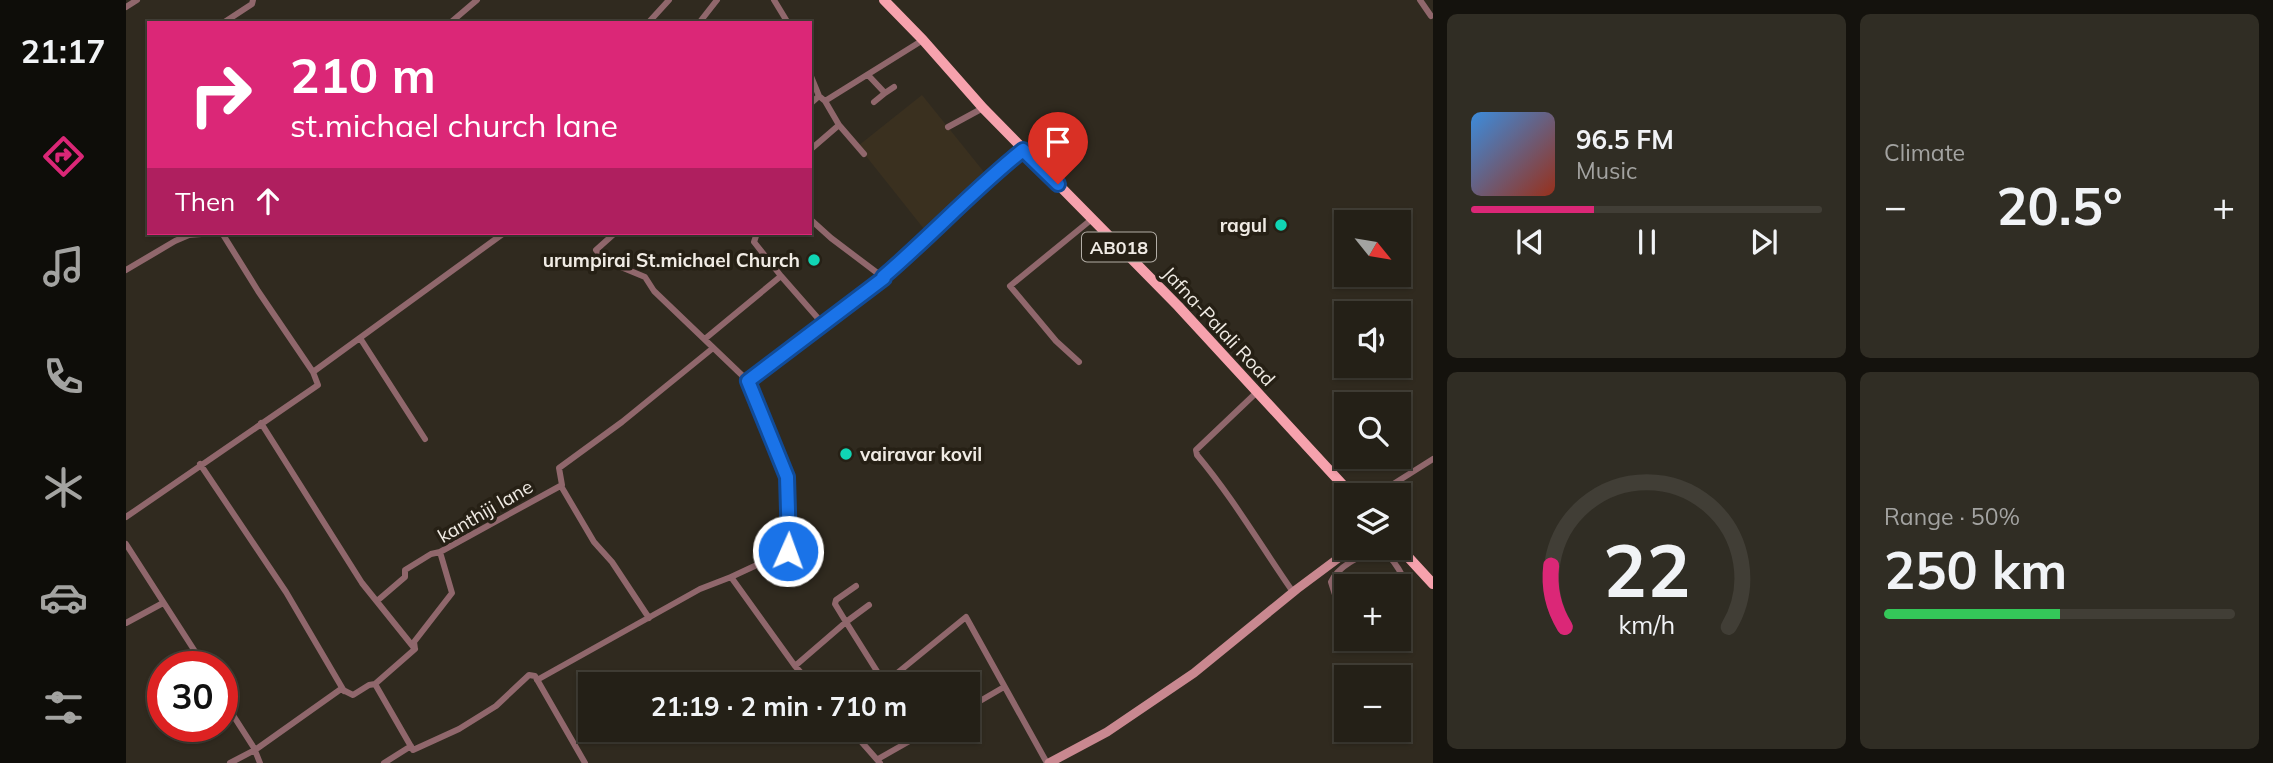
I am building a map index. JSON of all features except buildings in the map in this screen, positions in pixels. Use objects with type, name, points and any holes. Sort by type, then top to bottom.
[{"type":"main road","name":"Jafna-Palali Road","points":[[884,0],[1023,150],[1178,306],[1341,483]]},
{"type":"main road","points":[[1412,561],[1433,584]]},
{"type":"street","points":[[126,7],[137,0]]},
{"type":"street","points":[[226,21],[252,4],[253,0]]},
{"type":"street","points":[[455,21],[477,0]]},
{"type":"street","points":[[650,21],[669,0]]},
{"type":"street","points":[[701,21],[717,0]]},
{"type":"street","points":[[774,0],[787,21]]},
{"type":"street","points":[[1420,0],[1431,16]]},
{"type":"street","points":[[812,103],[869,75],[923,40]]},
{"type":"street","points":[[869,75],[885,93]]},
{"type":"street","points":[[812,78],[839,125],[864,154]]},
{"type":"street","points":[[874,103],[894,87]]},
{"type":"street","points":[[948,127],[983,108]]},
{"type":"street","points":[[812,148],[839,125]]},
{"type":"street","points":[[748,381],[884,278],[997,171],[1023,150]]},
{"type":"street","points":[[1079,362],[1056,341],[1010,286],[1092,219]]},
{"type":"street","points":[[812,221],[883,277]]},
{"type":"street","points":[[126,270],[189,235]]},
{"type":"street","points":[[126,517],[318,385],[313,372],[223,235]]},
{"type":"street","points":[[313,372],[501,235]]},
{"type":"street","points":[[537,680],[700,589],[788,551],[787,477],[748,381],[670,306],[645,277],[604,260],[596,250],[613,235]]},
{"type":"street","points":[[756,235],[754,243],[823,324]]},
{"type":"street","points":[[706,338],[781,276]]},
{"type":"street","points":[[360,338],[425,439]]},
{"type":"street","name":"kanthiji lane","points":[[374,684],[415,649],[414,642],[452,593],[440,552],[561,486],[559,468],[622,422],[713,348]]},
{"type":"street","points":[[1256,392],[1196,450],[1293,592]]},
{"type":"street","points":[[261,423],[324,525],[377,601],[415,649]]},
{"type":"street","points":[[1395,483],[1433,459]]},
{"type":"street","points":[[200,464],[281,583],[344,691]]},
{"type":"street","points":[[561,486],[594,542],[612,562],[649,618]]},
{"type":"street","points":[[126,544],[194,651]]},
{"type":"street","points":[[377,601],[405,577],[405,570],[431,554],[440,552]]},
{"type":"street","points":[[900,672],[966,617],[1048,763],[1107,732],[1191,676],[1336,560]]},
{"type":"street","points":[[1335,574],[1356,560]]},
{"type":"street","points":[[1391,560],[1400,574]]},
{"type":"street","points":[[1399,571],[1412,561]]},
{"type":"street","points":[[1334,575],[1331,582],[1334,592]]},
{"type":"street","points":[[731,577],[800,672]]},
{"type":"street","points":[[856,586],[836,600],[835,604],[877,672]]},
{"type":"street","points":[[126,623],[163,603]]},
{"type":"street","points":[[795,666],[869,605]]},
{"type":"street","points":[[230,763],[255,750],[341,689],[353,695],[374,684],[413,750],[460,729],[496,706],[529,675],[535,676],[585,763]]},
{"type":"street","points":[[980,701],[1004,687]]},
{"type":"street","points":[[238,723],[260,763]]},
{"type":"street","points":[[862,742],[879,761],[910,742]]},
{"type":"street","points":[[384,763],[411,746]]},
{"type":"shaded area","points":[[922,95],[992,182],[928,234],[858,146]]},
{"type":"place","name":"ragul","points":[[1281,225]]},
{"type":"place","name":"urumpirai St.michael Church","points":[[814,260]]},
{"type":"place","name":"vairavar kovil","points":[[846,454]]},
{"type":"route","points":[[788,551],[787,477],[748,381],[884,278],[997,171],[1023,150],[1058,184]]}]
